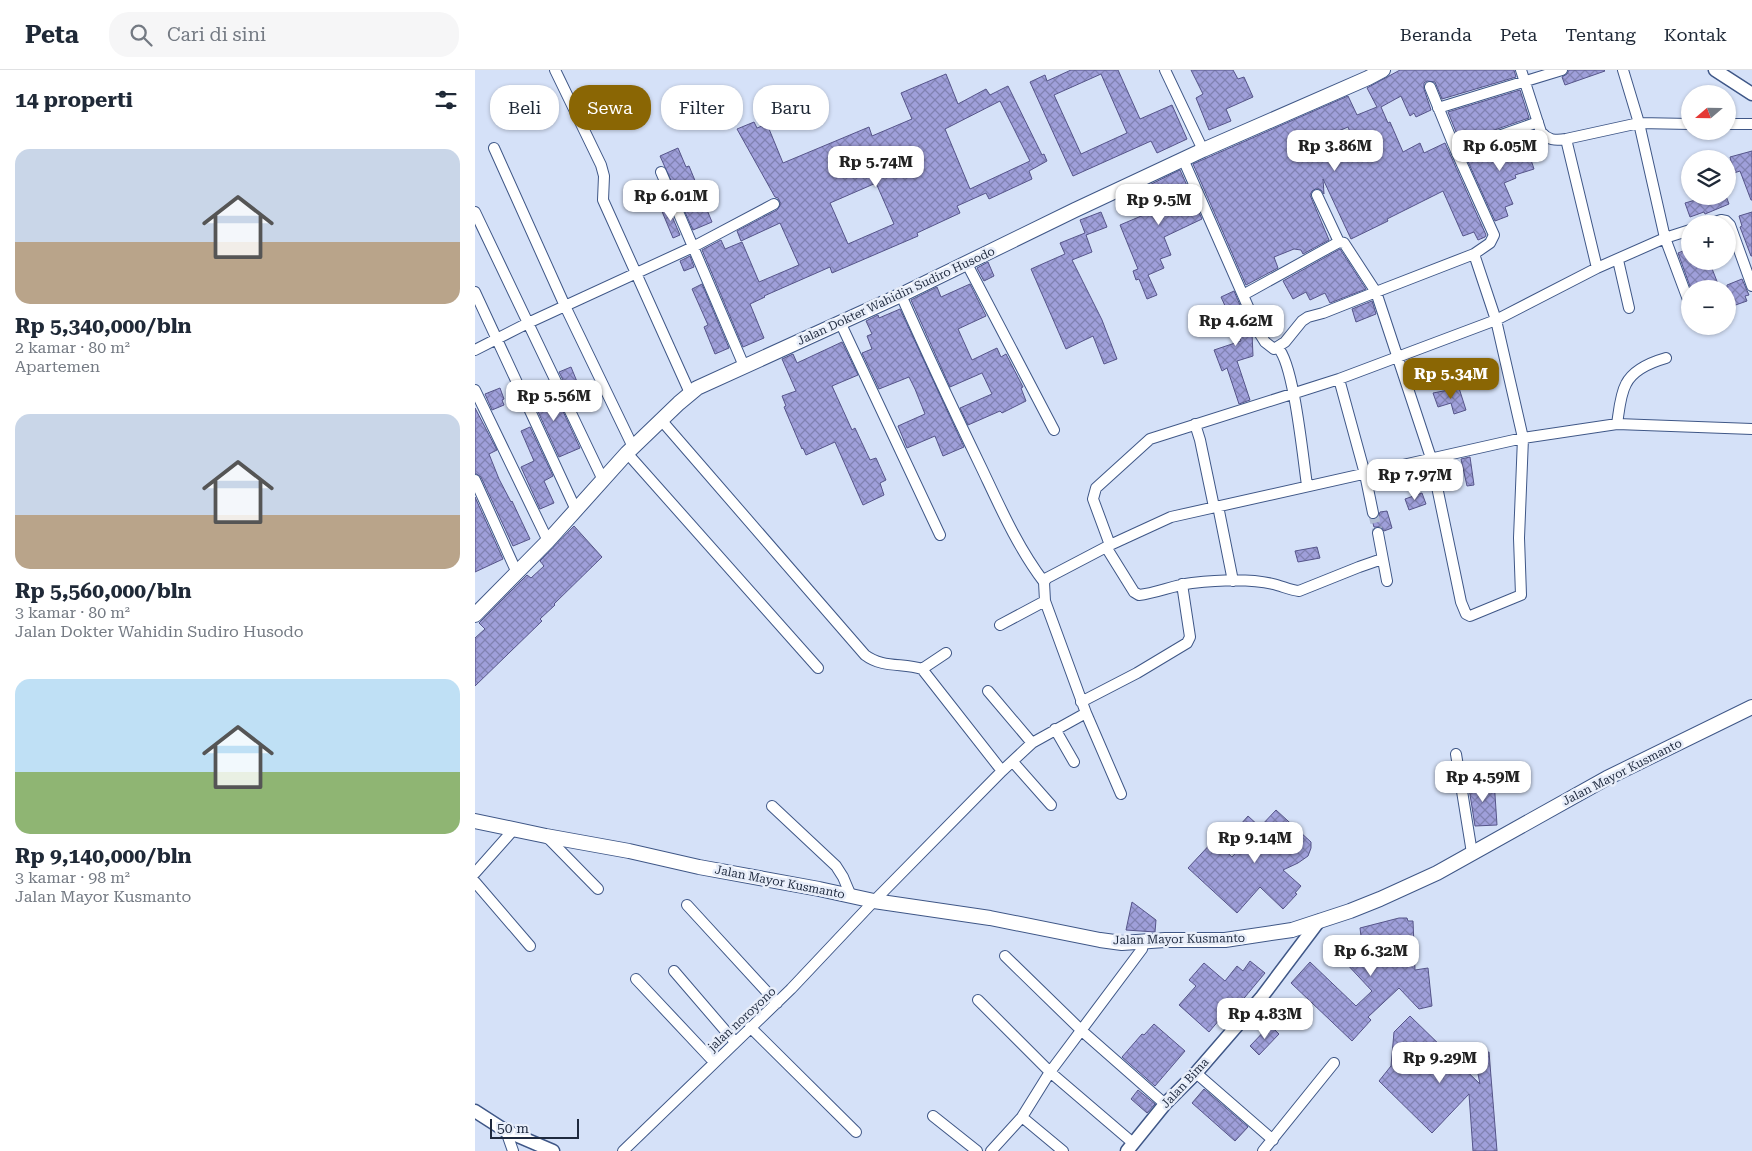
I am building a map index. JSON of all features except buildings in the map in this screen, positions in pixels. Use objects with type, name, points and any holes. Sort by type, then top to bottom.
[{"type":"main road","name":"Jalan Dokter Wahidin Sudiro Husodo","points":[[475,615],[549,541],[630,450],[690,393],[744,366],[901,296],[1183,159],[1383,70]]},
{"type":"main road","name":"Jalan Mayor Kusmanto","points":[[475,821],[875,901],[989,918],[1100,940],[1122,943],[1208,941],[1244,938],[1292,930],[1387,896],[1437,873],[1607,778],[1752,707]]},
{"type":"street","points":[[555,70],[597,157],[604,176],[603,196],[690,393]]},
{"type":"street","points":[[1165,70],[1203,150]]},
{"type":"street","points":[[1521,70],[1541,132],[1545,137],[1557,140],[1565,139],[1639,123],[1681,124]]},
{"type":"street","points":[[1438,108],[1562,70]]},
{"type":"street","points":[[1623,70],[1639,123],[1665,238],[1681,281]]},
{"type":"street","points":[[1715,70],[1752,94]]},
{"type":"street","points":[[1274,349],[1285,342],[1302,321],[1308,317],[1323,313],[1473,254],[1490,243],[1493,235],[1430,87]]},
{"type":"street","points":[[1456,151],[1538,122]]},
{"type":"street","points":[[1736,124],[1752,124]]},
{"type":"street","points":[[1565,139],[1597,268]]},
{"type":"street","points":[[494,148],[630,450],[818,668]]},
{"type":"street","points":[[1183,159],[1265,342],[1274,349],[1278,348],[1284,356],[1294,395],[1307,485]]},
{"type":"street","points":[[661,172],[744,366]]},
{"type":"street","points":[[1317,195],[1339,242]]},
{"type":"street","points":[[475,350],[528,323],[693,247],[774,204]]},
{"type":"street","points":[[475,212],[603,480]]},
{"type":"street","points":[[1382,559],[1299,591],[1292,591],[1273,584],[1233,581],[1182,584],[1139,595],[1134,592],[1108,546],[1093,499],[1096,488],[1150,439],[1339,380],[1496,320],[1597,268],[1681,233]]},
{"type":"street","points":[[1243,295],[1339,242],[1344,243],[1376,292],[1399,356],[1431,458],[1461,602],[1466,614],[1470,616],[1521,595],[1519,538],[1523,438],[1496,320],[1473,254]]},
{"type":"street","points":[[1736,242],[1752,286]]},
{"type":"street","points":[[1617,260],[1629,308]]},
{"type":"street","points":[[967,264],[1054,430]]},
{"type":"street","points":[[475,292],[575,510]]},
{"type":"street","points":[[901,296],[944,391],[1002,510],[1032,566],[1044,582],[1045,601],[1081,702],[1121,794]]},
{"type":"street","points":[[840,322],[940,535]]},
{"type":"street","points":[[1620,424],[1625,385],[1645,366],[1666,358]]},
{"type":"street","points":[[1339,380],[1365,474],[1373,513]]},
{"type":"street","points":[[475,390],[549,541]]},
{"type":"street","points":[[662,421],[865,655],[872,660],[922,670],[1002,771]]},
{"type":"street","points":[[1195,424],[1233,581]]},
{"type":"street","points":[[1044,582],[1047,578],[1108,546],[1167,518],[1307,485],[1365,474],[1523,438],[1620,424],[1752,429]]},
{"type":"street","points":[[475,480],[517,573]]},
{"type":"street","points":[[1378,533],[1387,581]]},
{"type":"street","points":[[1081,702],[1137,673],[1187,643],[1190,637],[1182,584]]},
{"type":"street","points":[[1000,625],[1045,601]]},
{"type":"street","points":[[922,670],[946,653]]},
{"type":"street","points":[[988,691],[1032,744]]},
{"type":"street","name":"jalan noroyono","points":[[625,1150],[750,1027],[777,1003],[1002,771],[1032,744],[1055,729],[1086,713]]},
{"type":"street","points":[[1055,729],[1074,762]]},
{"type":"street","points":[[1456,754],[1472,853]]},
{"type":"street","points":[[1013,762],[1051,805]]},
{"type":"street","points":[[772,806],[835,866],[843,877],[851,896]]},
{"type":"street","points":[[475,873],[515,828]]},
{"type":"street","points":[[546,836],[598,889]]},
{"type":"street","points":[[475,882],[530,946]]},
{"type":"street","points":[[687,905],[777,1003]]},
{"type":"street","name":"Jalan Bima","points":[[1130,1147],[1165,1104],[1261,998],[1319,921]]},
{"type":"street","points":[[991,1151],[1022,1117],[1050,1072],[1142,949],[1144,941]]},
{"type":"street","points":[[1005,956],[1082,1031],[1165,1104]]},
{"type":"street","points":[[674,971],[735,1042]]},
{"type":"street","points":[[636,979],[714,1062]]},
{"type":"street","points":[[978,1000],[1050,1072],[1130,1147]]},
{"type":"street","points":[[750,1027],[857,1132]]},
{"type":"street","points":[[1263,1151],[1334,1063]]},
{"type":"street","points":[[1196,1072],[1273,1140]]},
{"type":"street","points":[[475,1111],[506,1131],[553,1151]]},
{"type":"street","points":[[933,1116],[977,1151]]},
{"type":"street","points":[[1022,1117],[1063,1151]]},
{"type":"street","points":[[506,1131],[513,1151]]},
{"type":"tunnel","points":[[1373,513],[1378,533]]}]
